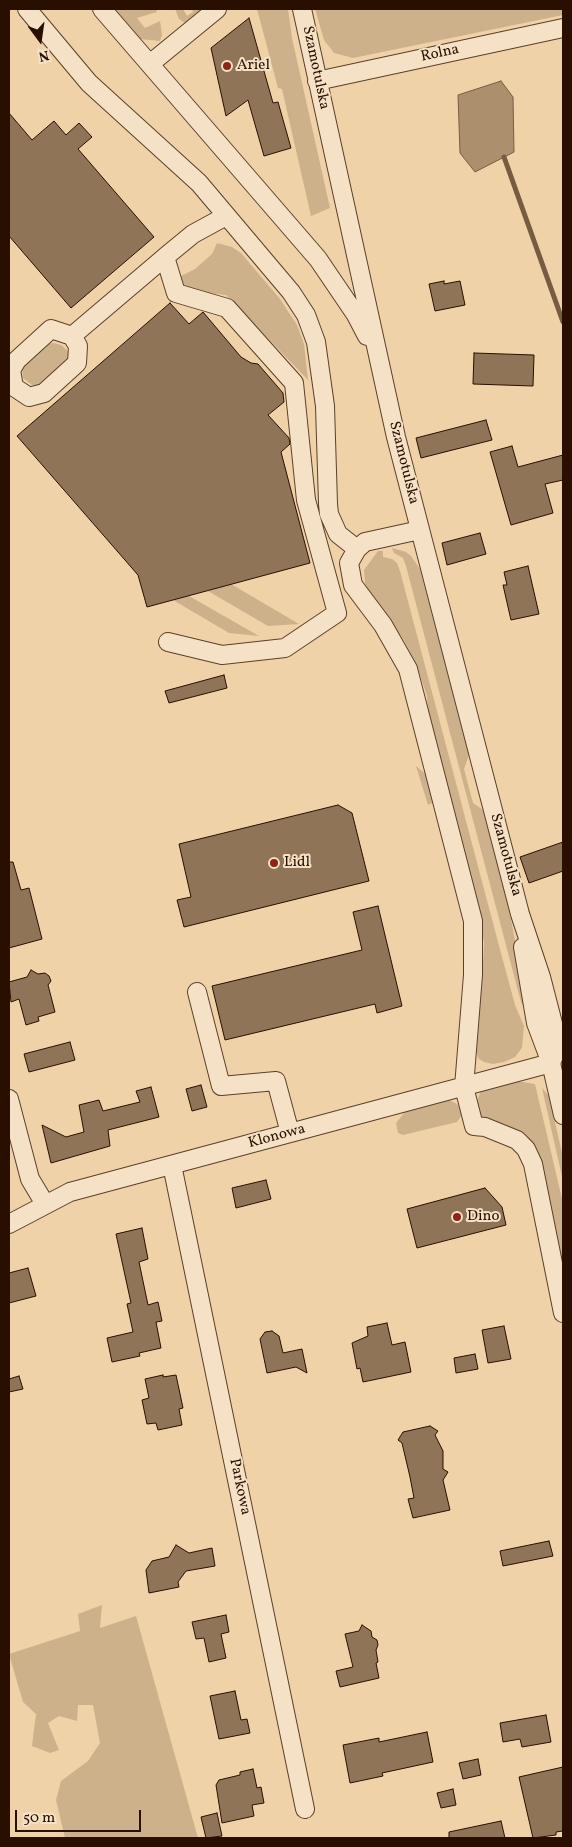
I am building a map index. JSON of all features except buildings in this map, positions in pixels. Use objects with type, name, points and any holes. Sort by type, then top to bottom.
[{"type":"street","points":[[27,9],[89,83],[199,184],[290,292],[306,315],[316,342],[325,406],[329,514],[338,534],[356,548]]},
{"type":"street","points":[[102,9],[151,63],[325,268],[356,315],[382,374]]},
{"type":"street","points":[[151,63],[218,9]]},
{"type":"street","name":"Szamotulska","points":[[302,9],[382,374],[420,530],[520,914],[541,977],[556,1039],[556,1051],[550,1063],[563,1115]]},
{"type":"street","name":"Rolna","points":[[318,80],[563,28]]},
{"type":"street","points":[[72,336],[193,234],[226,216]]},
{"type":"street","points":[[165,258],[176,293],[227,308],[294,383],[306,500],[337,614],[284,648],[222,656],[168,642]]},
{"type":"street","points":[[420,530],[365,542],[356,548],[349,564],[354,585],[384,625],[408,669],[472,921],[473,975],[464,1087],[474,1126],[485,1127],[517,1140],[526,1149],[533,1164],[563,1313]]},
{"type":"street","points":[[198,992],[222,1086],[276,1081],[290,1133]]},
{"type":"street","name":"Klonowa","points":[[9,1224],[70,1192],[550,1063]]},
{"type":"street","points":[[9,1099],[30,1179],[45,1204]]},
{"type":"street","name":"Parkowa","points":[[172,1165],[305,1809]]},
{"type":"shaded area","points":[[112,9],[156,9],[157,12],[137,18],[145,28],[160,21],[162,35],[160,41],[140,39]]},
{"type":"shaded area","points":[[175,9],[183,9],[187,16],[193,12],[192,9],[204,9],[185,23],[179,19]]},
{"type":"shaded area","points":[[257,9],[288,9],[292,38],[330,208],[311,216],[282,89],[278,88]]},
{"type":"shaded area","points":[[315,9],[563,9],[563,15],[353,58],[334,53],[324,40]]},
{"type":"shaded area","points":[[501,81],[513,97],[514,152],[475,172],[460,153],[458,95]]},
{"type":"shaded area","points":[[217,243],[232,247],[241,253],[280,299],[297,325],[304,344],[308,380],[226,295],[198,292],[186,288],[182,283],[181,276],[195,269],[212,254]]},
{"type":"shaded area","points":[[47,344],[61,345],[67,350],[69,357],[67,364],[43,386],[32,385],[23,378],[22,369],[26,362]]},
{"type":"shaded area","points":[[392,548],[406,552],[420,569],[469,755],[464,769],[473,803],[483,810],[509,909],[530,1019],[521,1002],[406,566],[403,558],[394,553]]},
{"type":"shaded area","points":[[378,551],[383,551],[383,557],[392,559],[397,563],[400,571],[515,1005],[524,1026],[522,1048],[515,1057],[504,1062],[493,1064],[484,1062],[478,1058],[476,1051],[471,1051],[483,964],[484,943],[480,919],[428,711],[427,696],[416,663],[403,639],[380,605],[368,592],[365,583],[364,570]]},
{"type":"shaded area","points":[[231,584],[299,624],[268,626],[208,591]]},
{"type":"shaded area","points":[[189,596],[259,636],[229,633],[173,600]]},
{"type":"shaded area","points":[[416,766],[428,776],[434,802],[428,805]]},
{"type":"shaded area","points":[[516,1081],[535,1084],[563,1203],[563,1271],[536,1157],[479,1117],[475,1105],[481,1091]]},
{"type":"shaded area","points":[[542,1088],[549,1096],[563,1157],[563,1181]]},
{"type":"shaded area","points":[[449,1100],[457,1104],[461,1109],[462,1115],[457,1122],[403,1135],[398,1133],[396,1123],[405,1112]]},
{"type":"shaded area","points":[[102,1605],[100,1628],[136,1616],[198,1838],[65,1838],[56,1800],[61,1781],[88,1761],[100,1743],[93,1705],[78,1705],[77,1721],[59,1716],[48,1723],[59,1750],[50,1753],[32,1746],[36,1714],[23,1702],[9,1654],[80,1631],[78,1614]]},
{"type":"waterway","points":[[504,157],[563,322]]},
{"type":"place","name":"Ariel","points":[[227,66]]},
{"type":"place","name":"Lidl","points":[[274,863]]},
{"type":"place","name":"Dino","points":[[457,1217]]}]
